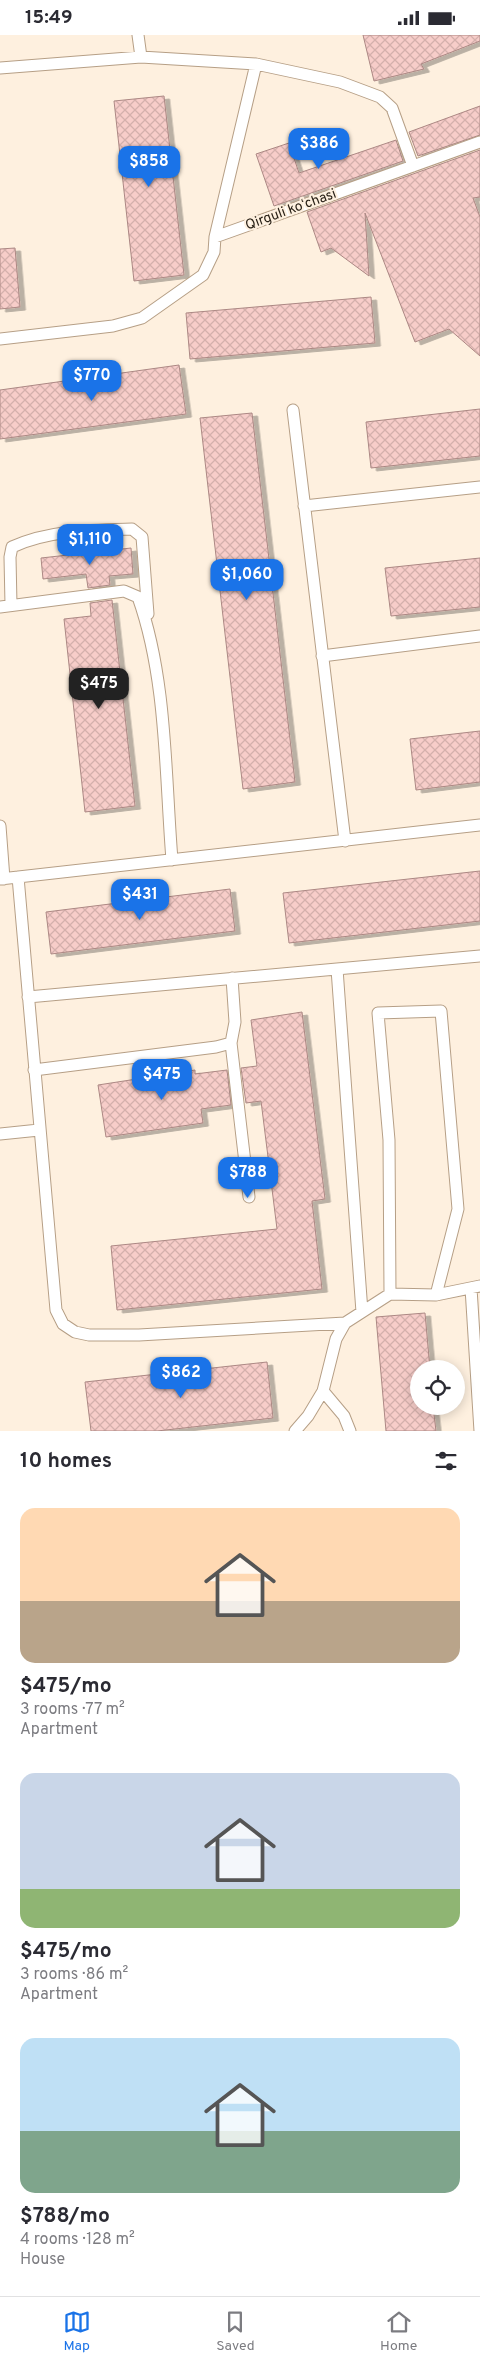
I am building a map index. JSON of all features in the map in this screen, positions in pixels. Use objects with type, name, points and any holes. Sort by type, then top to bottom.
[{"type":"lane","points":[[138,35],[141,57]]},
{"type":"lane","points":[[0,68],[141,57],[256,64],[340,82],[380,97],[392,108],[412,166]]},
{"type":"lane","points":[[0,339],[113,326],[142,319],[203,275],[214,252],[215,237],[256,64]]},
{"type":"lane","name":"Qirguli koʻchasi","points":[[215,237],[480,141]]},
{"type":"lane","points":[[292,410],[345,841]]},
{"type":"lane","points":[[304,506],[480,487]]},
{"type":"lane","points":[[149,629],[138,597],[124,591],[6,606],[12,547],[35,538],[55,534],[132,529],[142,537],[149,629],[157,672],[172,860]]},
{"type":"lane","points":[[322,656],[480,636]]},
{"type":"lane","points":[[0,825],[2,879],[480,825]]},
{"type":"lane","points":[[18,877],[56,1310],[63,1324],[75,1332],[89,1335],[139,1335],[345,1323]]},
{"type":"lane","points":[[28,997],[480,956]]},
{"type":"lane","points":[[337,969],[362,1312]]},
{"type":"lane","points":[[232,978],[236,1022],[231,1043],[249,1197]]},
{"type":"lane","points":[[390,1294],[389,1140],[378,1013],[441,1011],[458,1209],[436,1295]]},
{"type":"lane","points":[[34,1070],[216,1047],[231,1043]]},
{"type":"lane","points":[[0,1134],[39,1130]]},
{"type":"lane","points":[[295,1431],[308,1416],[324,1391],[336,1339],[345,1323],[390,1294],[436,1295],[475,1287],[480,1431]]},
{"type":"lane","points":[[324,1391],[344,1416],[350,1431]]},
{"type":"building","points":[[363,35],[480,35],[480,41],[421,64],[424,69],[374,81]]},
{"type":"building","points":[[164,96],[184,275],[134,281],[114,101]]},
{"type":"building","points":[[480,106],[480,135],[418,156],[409,132]]},
{"type":"building","points":[[396,140],[403,161],[274,206],[256,154],[289,143],[299,173]]},
{"type":"building","points":[[480,150],[480,197],[473,198],[480,217],[480,356],[449,329],[415,342],[365,213],[369,276],[331,248],[321,252],[307,212]]},
{"type":"building","points":[[15,248],[20,307],[0,309],[0,249]]},
{"type":"building","points":[[371,297],[375,343],[190,359],[186,313]]},
{"type":"building","points":[[179,365],[186,414],[0,439],[0,390]]},
{"type":"building","points":[[480,409],[480,456],[371,468],[366,422]]},
{"type":"building","points":[[252,413],[295,782],[243,789],[200,418]]},
{"type":"building","points":[[131,548],[133,574],[109,576],[110,585],[88,588],[86,574],[43,579],[41,558]]},
{"type":"building","points":[[480,558],[480,607],[391,616],[385,568]]},
{"type":"building","points":[[112,600],[135,806],[85,812],[64,619],[91,616],[90,603]]},
{"type":"building","points":[[480,731],[480,782],[416,790],[410,739]]},
{"type":"building","points":[[480,871],[480,921],[289,943],[283,893]]},
{"type":"building","points":[[230,889],[235,931],[51,954],[46,912]]},
{"type":"building","points":[[302,1012],[325,1199],[312,1201],[322,1289],[117,1310],[111,1246],[277,1229],[261,1101],[246,1103],[241,1068],[257,1066],[251,1020]]},
{"type":"building","points":[[195,1070],[195,1074],[227,1070],[231,1105],[201,1109],[203,1123],[106,1137],[98,1085]]},
{"type":"building","points":[[425,1313],[429,1360],[410,1360],[410,1415],[434,1415],[436,1431],[386,1431],[376,1317]]},
{"type":"building","points":[[267,1362],[273,1418],[157,1431],[91,1431],[85,1382]]}]
